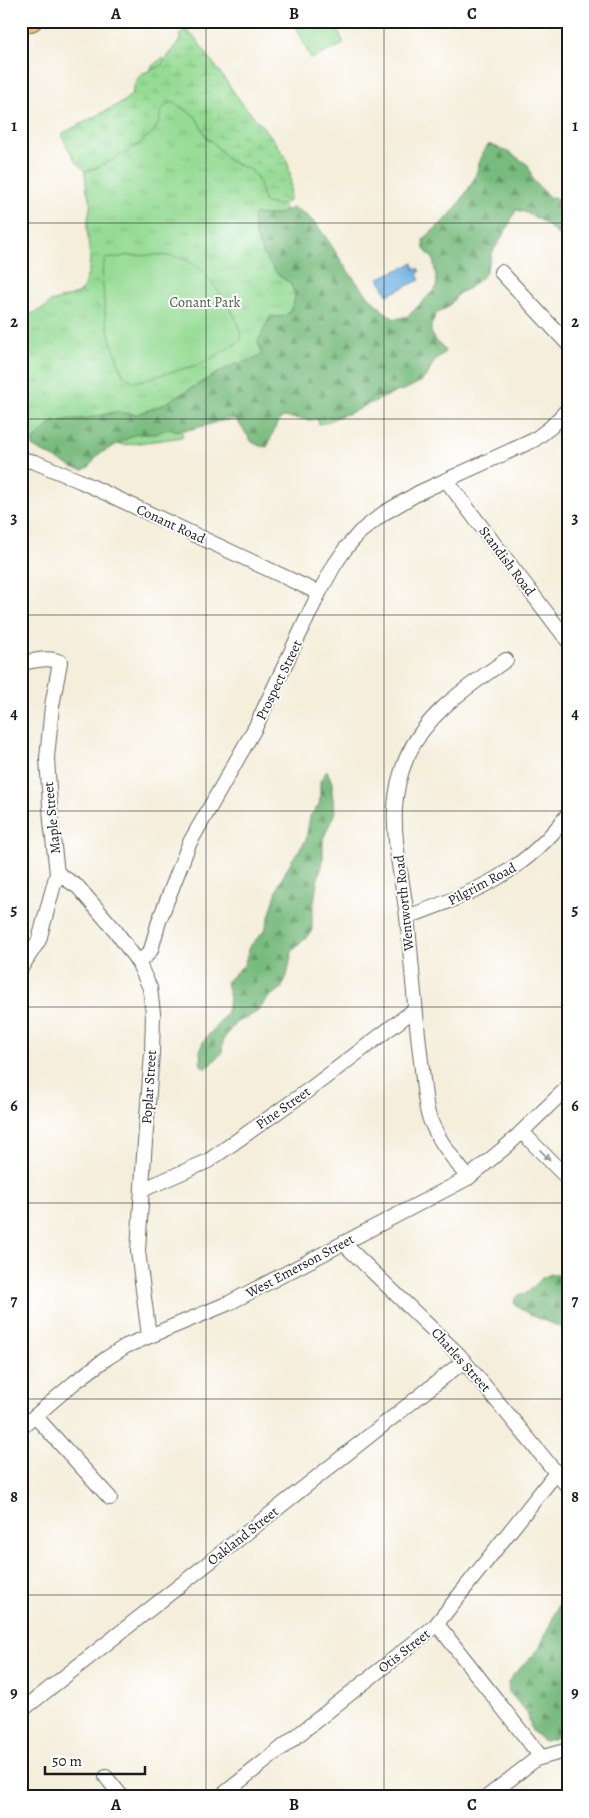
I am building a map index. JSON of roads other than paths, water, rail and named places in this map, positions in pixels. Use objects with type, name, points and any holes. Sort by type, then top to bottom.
[{"type":"main road","points":[[21,26],[33,21]]},
{"type":"street","points":[[501,272],[568,344]]},
{"type":"street","name":"Prospect Street","points":[[138,962],[151,950],[159,921],[190,844],[259,721],[319,593],[340,556],[370,523],[407,499],[539,436],[556,423],[568,409]]},
{"type":"street","name":"Conant Road","points":[[21,459],[35,462],[80,481],[319,593]]},
{"type":"street","name":"Standish Road","points":[[446,480],[568,641]]},
{"type":"street","name":"Maple Street","points":[[21,663],[42,659],[60,662],[52,706],[46,758],[57,873],[40,936],[21,968]]},
{"type":"street","name":"Wentworth Road","points":[[468,1178],[444,1146],[429,1114],[414,1010],[407,917],[395,823],[397,790],[405,763],[421,733],[440,709],[506,660]]},
{"type":"street","name":"Pilgrim Road","points":[[407,917],[464,896],[508,873],[541,846],[568,814]]},
{"type":"street","name":"Poplar Street","points":[[57,873],[74,883],[126,943],[138,962],[150,988],[153,1013],[152,1053],[138,1256],[149,1336]]},
{"type":"street","name":"Pine Street","points":[[142,1190],[205,1162],[310,1089],[414,1010]]},
{"type":"street","name":"West Emerson Street","points":[[21,1428],[75,1382],[126,1346],[213,1310],[468,1178],[522,1132],[568,1087]]},
{"type":"street","points":[[522,1132],[568,1179]]},
{"type":"street","name":"Charles Street","points":[[343,1243],[464,1361],[568,1487]]},
{"type":"street","name":"Oakland Street","points":[[21,1711],[464,1361]]},
{"type":"street","points":[[35,1416],[110,1498]]},
{"type":"street","name":"Otis Street","points":[[220,1797],[437,1624],[556,1474]]},
{"type":"street","points":[[437,1624],[541,1757]]},
{"type":"street","points":[[487,1797],[526,1766],[541,1757],[568,1750]]},
{"type":"street","points":[[106,1777],[122,1797]]},
{"type":"water","points":[[413,263],[415,270],[418,268],[420,272],[417,274],[420,280],[387,295],[379,278]]},
{"type":"park label","name":"Conant Park","points":[[205,302]]}]
